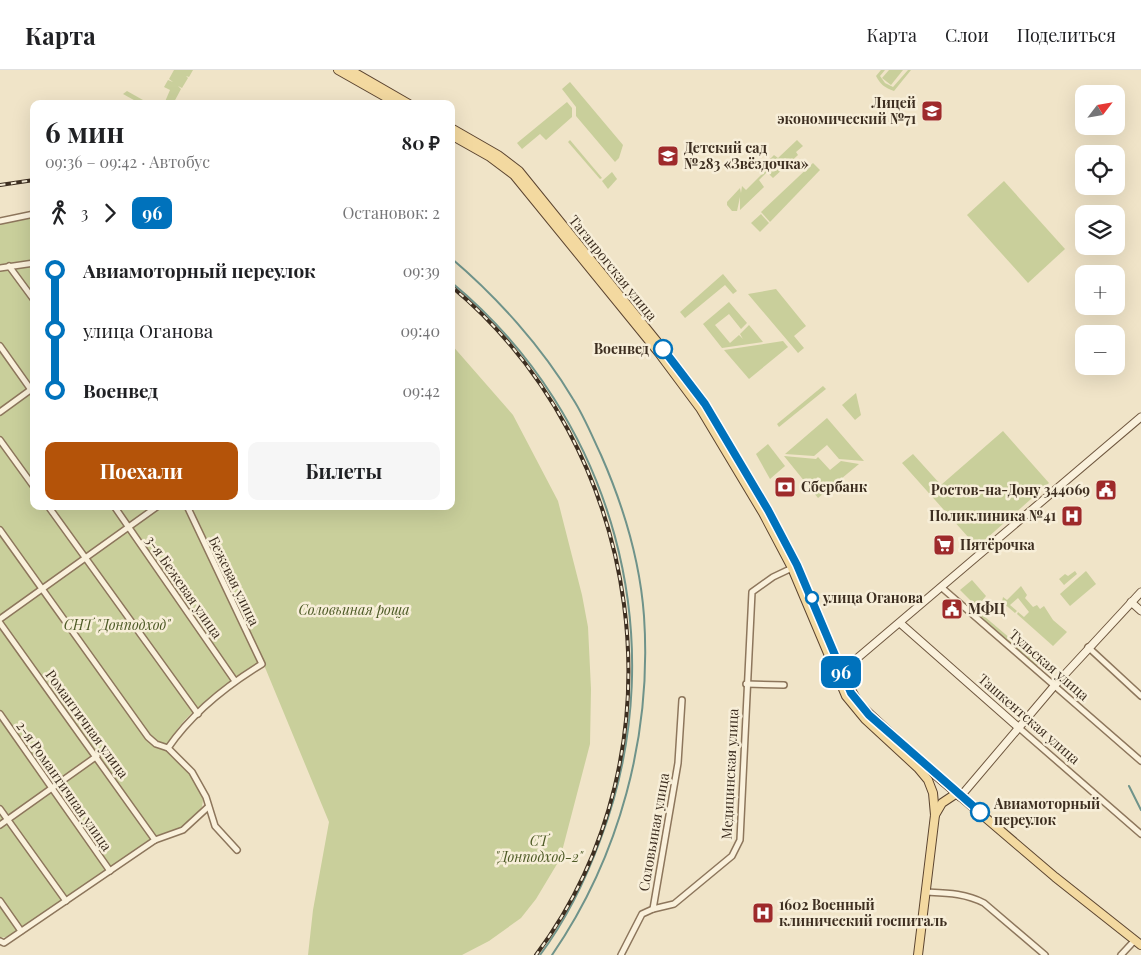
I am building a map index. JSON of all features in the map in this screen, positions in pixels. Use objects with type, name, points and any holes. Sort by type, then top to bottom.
[{"type":"main road","points":[[338,70],[391,100]]},
{"type":"main road","points":[[350,70],[402,100]]},
{"type":"main road","name":"Таганрогская улица","points":[[455,130],[519,171],[650,337],[700,408],[795,567],[839,674],[846,696],[860,714],[918,768],[928,780],[933,793],[935,814],[918,955]]},
{"type":"main road","name":"Таганрогская улица","points":[[455,137],[495,160],[514,176],[650,337]]},
{"type":"main road","name":"Таганрогская улица","points":[[839,674],[851,693],[869,715],[959,795],[1138,942]]},
{"type":"main road","points":[[935,814],[945,800],[959,795]]},
{"type":"street","points":[[0,221],[30,215]]},
{"type":"street","points":[[0,268],[30,263]]},
{"type":"street","points":[[9,266],[30,295]]},
{"type":"street","points":[[0,346],[30,386]]},
{"type":"street","points":[[0,412],[30,392]]},
{"type":"street","points":[[839,674],[1141,417]]},
{"type":"street","points":[[0,440],[30,481]]},
{"type":"street","points":[[51,510],[198,714]]},
{"type":"street","name":"3-я Бежевая улица","points":[[117,510],[235,681]]},
{"type":"street","points":[[0,621],[41,588],[152,510]]},
{"type":"street","name":"Бежевая улица","points":[[189,510],[262,664],[235,681]]},
{"type":"street","points":[[0,530],[148,737],[156,744],[168,748],[192,772],[206,797],[215,826],[237,850]]},
{"type":"street","name":"Медицинская улица","points":[[653,909],[674,904],[732,856],[737,849],[740,840],[746,684],[752,592],[772,577],[795,567]]},
{"type":"street","name":"Тульская улица","points":[[941,587],[1141,761]]},
{"type":"street","points":[[959,795],[1088,647],[1141,592]]},
{"type":"street","points":[[1131,602],[1141,611]]},
{"type":"street","name":"Романтичная улица","points":[[0,621],[156,840]]},
{"type":"street","name":"Ташкентская улица","points":[[900,623],[1141,834]]},
{"type":"street","points":[[1088,647],[1141,696]]},
{"type":"street","points":[[168,748],[222,689],[235,681]]},
{"type":"street","points":[[746,684],[784,685]]},
{"type":"street","name":"Соловьиная улица","points":[[621,955],[642,914],[653,909],[678,763],[682,700]]},
{"type":"street","name":"2-я Романтичная улица","points":[[0,714],[50,788],[110,871]]},
{"type":"street","points":[[0,825],[97,756]]},
{"type":"street","points":[[2,942],[22,931],[156,840],[183,830],[208,807]]},
{"type":"street","points":[[0,809],[66,901]]},
{"type":"street","points":[[925,892],[963,894],[984,902],[1045,955]]},
{"type":"street","points":[[0,901],[22,931]]},
{"type":"street","points":[[1121,955],[1138,942]]},
{"type":"green space","points":[[174,70],[193,70],[189,77],[186,76],[188,78],[182,88],[178,86],[181,89],[175,100],[166,100],[170,90],[164,87],[168,80],[173,82],[169,79]]},
{"type":"green space","points":[[881,70],[885,70],[880,76],[885,83],[893,87],[908,70],[911,70],[894,91],[883,85],[876,76]]},
{"type":"green space","points":[[889,70],[903,70],[891,85],[882,78]]},
{"type":"green space","points":[[570,82],[623,145],[619,158],[615,162],[576,116],[576,107],[562,89]]},
{"type":"green space","points":[[127,91],[143,100],[134,100],[123,94]]},
{"type":"green space","points":[[567,102],[572,108],[572,117],[546,140],[540,134],[522,149],[517,143]]},
{"type":"green space","points":[[570,140],[602,178],[600,179],[568,142]]},
{"type":"green space","points":[[797,140],[803,146],[796,152],[798,155],[773,178],[767,172],[759,180],[764,187],[740,210],[740,197],[737,211],[732,211],[727,202],[740,188],[741,193],[742,186],[746,190],[765,171],[762,167],[774,155],[778,158]]},
{"type":"green space","points":[[813,163],[820,170],[770,222],[761,212]]},
{"type":"green space","points":[[612,172],[617,179],[608,189],[602,181]]},
{"type":"green space","points":[[1004,181],[1065,249],[1028,283],[967,215]]},
{"type":"green space","points":[[761,214],[769,223],[760,232],[751,223]]},
{"type":"green space","points":[[30,219],[30,510],[455,510],[455,349],[513,415],[558,501],[582,595],[588,627],[591,689],[590,744],[560,859],[536,899],[521,918],[489,941],[462,955],[308,955],[313,910],[329,822],[264,665],[207,700],[182,723],[173,736],[167,750],[182,762],[197,786],[203,800],[202,807],[184,827],[134,853],[11,936],[0,938],[0,223]]},
{"type":"green space","points":[[723,274],[737,291],[733,294],[725,285],[685,318],[680,312]]},
{"type":"green space","points":[[776,289],[806,326],[794,336],[804,348],[798,353],[748,294]]},
{"type":"green space","points":[[729,302],[747,323],[741,329],[729,314],[715,325],[730,343],[739,335],[743,339],[740,334],[749,325],[763,342],[722,348],[703,324]]},
{"type":"green space","points":[[783,341],[788,347],[749,379],[724,350]]},
{"type":"green space","points":[[823,386],[826,389],[779,427],[777,424]]},
{"type":"green space","points":[[856,393],[861,415],[855,420],[842,405]]},
{"type":"green space","points":[[827,418],[864,461],[839,459],[827,445],[814,456],[785,454]]},
{"type":"green space","points":[[1003,431],[1049,483],[977,547],[902,463],[913,454],[941,485]]},
{"type":"green space","points":[[768,444],[785,466],[770,479],[756,454]]},
{"type":"green space","points":[[784,456],[816,459],[818,457],[830,470],[841,461],[859,464],[818,498]]},
{"type":"green space","points":[[1075,571],[1077,574],[1064,585],[1059,579],[1065,574],[1068,576]]},
{"type":"green space","points":[[1086,571],[1096,584],[1070,606],[1060,594]]},
{"type":"green space","points":[[972,580],[986,596],[977,607],[960,590]]},
{"type":"green space","points":[[1021,586],[1027,595],[1025,598],[1033,607],[1037,605],[1040,609],[1044,606],[1053,620],[1067,632],[1053,646],[1017,614],[1018,612],[1024,617],[1029,612],[1018,598],[1010,605],[1017,611],[1015,613],[1002,602],[1003,597],[1007,600]]},
{"type":"green space","points":[[978,611],[1039,663],[1036,667],[974,615]]},
{"type":"waterway","points":[[455,262],[485,289],[518,324],[561,380],[577,406],[601,455],[623,513],[639,575],[642,595],[645,661],[643,705],[626,793],[613,836],[596,877],[576,917],[552,955]]},
{"type":"waterway","points":[[455,286],[507,337],[554,398],[590,465],[615,536],[629,611],[632,687],[622,763],[601,838],[589,869],[575,899],[540,955]]},
{"type":"waterway","points":[[1129,786],[1141,810]]},
{"type":"railway","points":[[0,185],[30,181]]},
{"type":"railway","points":[[455,290],[517,353],[568,430],[604,515],[624,604],[628,696],[615,787],[584,874],[536,955]]},
{"type":"bus line","name":"96","points":[[663,349],[705,404],[768,510],[812,598],[851,693],[869,715],[980,812]]},
{"type":"place","name":"Лицей экономический №71","points":[[932,111]]},
{"type":"place","name":"Детский сад №283 «Звёздочка»","points":[[668,156]]},
{"type":"place","name":"Военвед","points":[[663,349]]},
{"type":"place","name":"Сбербанк","points":[[785,487]]},
{"type":"place","name":"Ростов-на-Дону 344069","points":[[1106,490]]},
{"type":"place","name":"Поликлиника №41","points":[[1072,516]]},
{"type":"place","name":"Пятёрочка","points":[[944,545]]},
{"type":"place","name":"улица Оганова","points":[[812,598]]},
{"type":"place","name":"МФЦ","points":[[952,609]]},
{"type":"place","name":"Авиамоторный переулок","points":[[980,812]]},
{"type":"place","name":"1602 Военный клинический госпиталь","points":[[763,913]]},
{"type":"park label","name":"Соловьиная роща","points":[[354,610]]},
{"type":"park label","name":"СНТ \"Донподход\"","points":[[117,625]]},
{"type":"park label","name":"СТ \"Донподход-2\"","points":[[539,850]]}]
